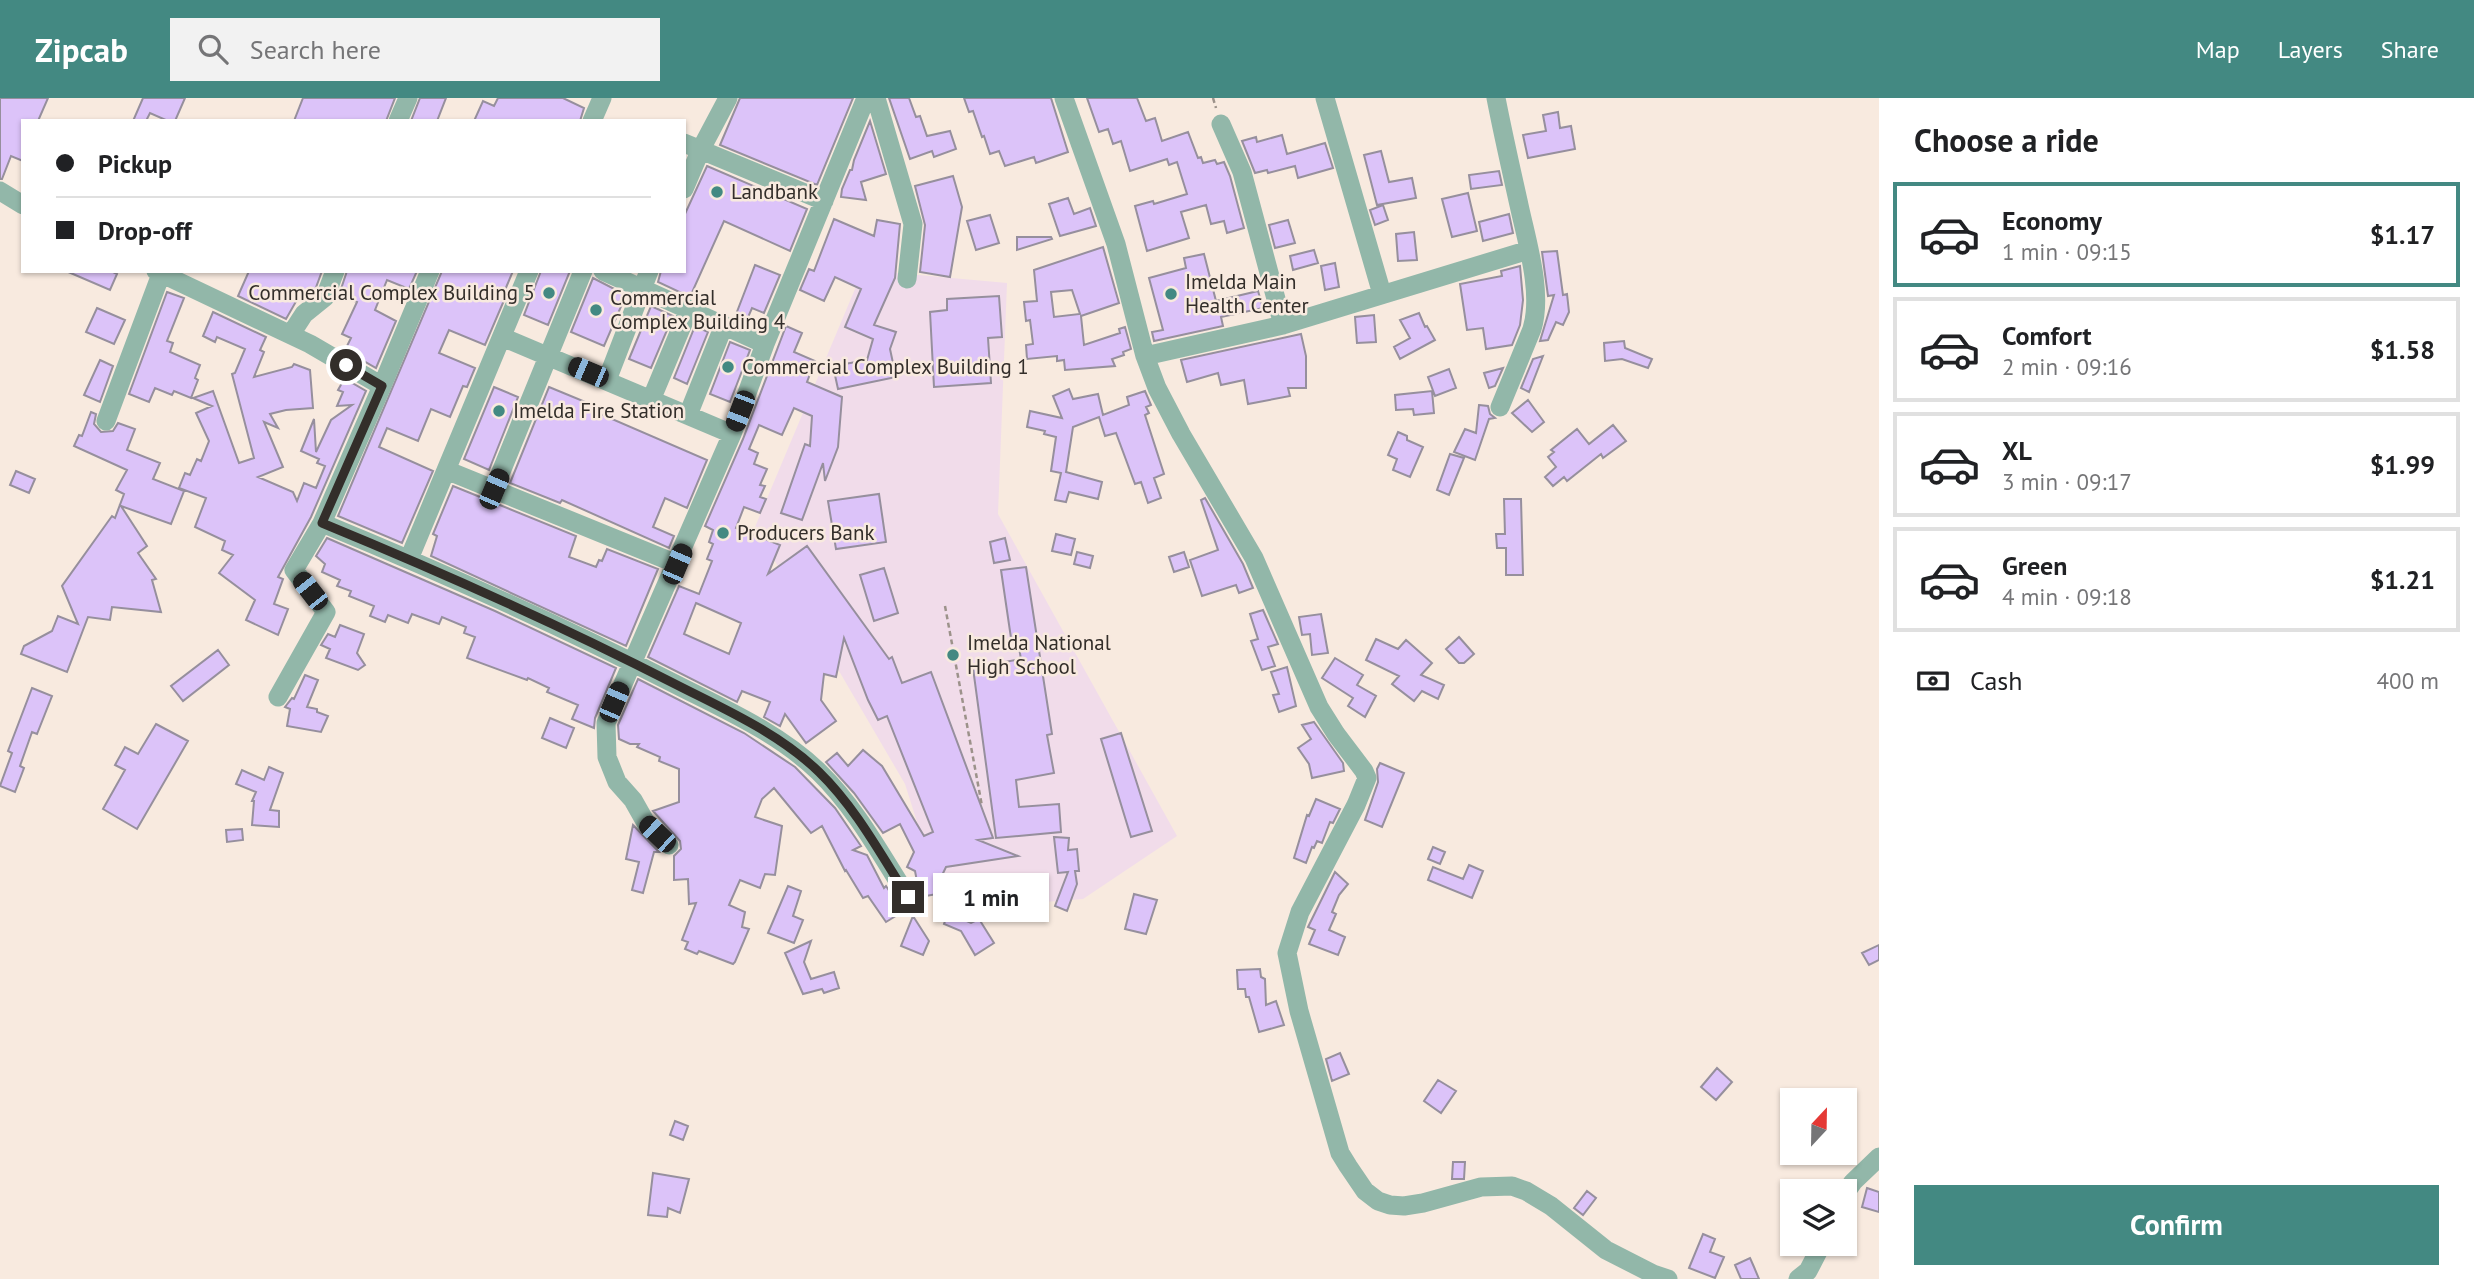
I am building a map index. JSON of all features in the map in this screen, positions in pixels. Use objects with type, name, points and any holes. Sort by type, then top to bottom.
[{"type":"street","points":[[399,119],[408,98]]},
{"type":"street","points":[[686,179],[693,146],[728,98]]},
{"type":"street","points":[[669,845],[646,823],[633,800],[617,782],[607,757],[606,723],[732,434],[765,344],[866,98]]},
{"type":"street","points":[[876,98],[913,224],[907,279]]},
{"type":"street","points":[[1064,98],[1116,244],[1145,356],[1157,388],[1254,558],[1320,706],[1367,778],[1356,805],[1300,912],[1287,953],[1299,1011],[1340,1153],[1365,1191],[1378,1201],[1390,1205],[1414,1205],[1481,1187],[1512,1186],[1526,1191],[1551,1206],[1606,1250],[1668,1279]]},
{"type":"street","points":[[1325,98],[1382,294]]},
{"type":"street","points":[[1496,98],[1529,250],[1536,300],[1536,317],[1500,407]]},
{"type":"street","points":[[1221,124],[1242,172],[1283,325]]},
{"type":"street","points":[[693,146],[824,201]]},
{"type":"street","points":[[0,191],[21,204]]},
{"type":"street","points":[[1145,356],[1283,325],[1529,250]]},
{"type":"street","points":[[106,421],[158,273],[291,334],[382,386]]},
{"type":"street","points":[[291,334],[304,314],[325,297],[334,273]]},
{"type":"street","points":[[278,697],[326,612],[294,570],[322,523],[429,273]]},
{"type":"street","points":[[409,559],[528,273]]},
{"type":"street","points":[[494,489],[582,273]]},
{"type":"street","points":[[614,273],[645,279],[689,309],[765,344]]},
{"type":"street","points":[[607,380],[645,279]]},
{"type":"street","points":[[651,400],[689,309]]},
{"type":"street","points":[[688,415],[724,325]]},
{"type":"street","points":[[502,337],[732,434]]},
{"type":"street","points":[[446,470],[677,564]]},
{"type":"street","points":[[322,523],[409,559],[631,661],[738,716],[779,741],[819,772],[852,810],[908,897]]},
{"type":"street","points":[[1856,1179],[1879,1157]]},
{"type":"street","points":[[1798,1279],[1808,1271],[1816,1256]]},
{"type":"path","points":[[945,606],[982,806]]},
{"type":"shaded area","name":"Imelda National High School","points":[[863,270],[1007,283],[998,514],[1177,836],[1083,899],[945,910],[905,784],[755,527]]},
{"type":"building","points":[[0,98],[48,98],[39,119],[21,119],[21,160],[11,156],[0,179]]},
{"type":"building","points":[[143,98],[185,98],[176,119],[164,119],[150,113],[147,119],[134,119]]},
{"type":"building","points":[[303,98],[395,98],[387,119],[295,119]]},
{"type":"building","points":[[420,98],[446,98],[438,119],[412,119]]},
{"type":"building","points":[[498,98],[563,98],[584,108],[581,119],[475,119],[483,101],[494,106]]},
{"type":"building","points":[[740,98],[853,98],[817,185],[720,145]]},
{"type":"building","points":[[889,98],[909,98],[916,117],[920,116],[927,136],[950,131],[956,149],[934,157],[932,151],[910,159]]},
{"type":"building","points":[[964,98],[1051,98],[1068,152],[1036,163],[1034,157],[1005,166],[999,151],[990,154],[973,111],[969,112]]},
{"type":"building","points":[[1087,98],[1137,98],[1146,121],[1155,118],[1162,141],[1188,132],[1198,158],[1201,157],[1203,163],[1215,160],[1217,164],[1224,162],[1244,228],[1227,233],[1224,221],[1211,224],[1206,205],[1181,212],[1189,238],[1147,251],[1135,206],[1153,201],[1154,204],[1187,194],[1177,162],[1169,165],[1167,159],[1130,171],[1121,141],[1113,144],[1108,129],[1099,132]]},
{"type":"building","points":[[1558,112],[1560,128],[1571,126],[1575,149],[1528,158],[1523,135],[1546,131],[1543,115]]},
{"type":"building","points":[[870,121],[886,174],[861,182],[866,200],[841,197],[842,189]]},
{"type":"building","points":[[1282,135],[1287,154],[1325,143],[1333,168],[1298,178],[1295,166],[1268,173],[1267,170],[1255,173],[1242,141],[1256,137],[1257,142]]},
{"type":"building","points":[[1381,151],[1389,182],[1412,178],[1416,198],[1377,205],[1364,155]]},
{"type":"building","points":[[707,166],[807,209],[790,251],[724,221],[690,297],[658,282],[660,273],[686,273],[686,212]]},
{"type":"building","points":[[1499,171],[1502,185],[1471,189],[1469,175]]},
{"type":"building","points":[[953,176],[962,207],[950,277],[920,272],[925,225],[915,186]]},
{"type":"building","points":[[1468,193],[1477,231],[1452,237],[1442,199]]},
{"type":"building","points":[[1068,198],[1074,214],[1090,208],[1096,226],[1060,236],[1049,204]]},
{"type":"building","points":[[1383,205],[1388,220],[1375,225],[1370,210]]},
{"type":"building","points":[[1509,214],[1513,233],[1483,241],[1479,222]]},
{"type":"building","points":[[990,215],[999,243],[976,250],[967,221]]},
{"type":"building","points":[[834,219],[874,236],[877,220],[900,224],[895,278],[874,325],[896,332],[890,349],[896,377],[838,389],[833,366],[867,360],[873,339],[845,327],[861,289],[835,277],[824,301],[800,290],[809,269],[814,271]]},
{"type":"building","points":[[1288,220],[1295,243],[1275,248],[1269,225]]},
{"type":"building","points":[[1414,232],[1417,260],[1398,261],[1396,234]]},
{"type":"building","points":[[1017,237],[1051,237],[1052,239],[1017,250]]},
{"type":"building","points":[[1103,247],[1119,303],[1081,316],[1084,345],[1120,333],[1119,329],[1125,327],[1131,349],[1112,359],[1115,366],[1065,370],[1064,360],[1057,361],[1057,356],[1027,359],[1026,345],[1033,344],[1024,302],[1037,301],[1034,270]],"holes":[[[1072,290],[1080,314],[1054,317],[1051,292]]]},
{"type":"building","points":[[1314,250],[1318,263],[1293,270],[1290,256]]},
{"type":"building","points":[[1557,251],[1563,295],[1567,294],[1569,312],[1563,325],[1556,322],[1548,340],[1540,341],[1554,295],[1548,296],[1542,252]]},
{"type":"building","points":[[1204,254],[1216,301],[1258,291],[1263,308],[1221,317],[1223,326],[1154,341],[1152,332],[1163,330],[1149,278],[1186,268],[1184,258]]},
{"type":"building","points":[[1335,263],[1339,287],[1325,290],[1321,266]]},
{"type":"building","points":[[755,265],[780,275],[764,313],[752,308],[746,322],[735,317]]},
{"type":"building","points":[[1520,266],[1523,300],[1520,325],[1512,345],[1486,349],[1483,328],[1467,330],[1460,284],[1502,276],[1501,271]]},
{"type":"building","points":[[71,273],[115,273],[117,274],[110,290]]},
{"type":"building","points":[[248,273],[321,273],[315,290],[309,294],[302,291],[286,319],[238,296]]},
{"type":"building","points":[[346,273],[416,273],[409,289],[387,280],[375,310],[396,321],[376,368],[345,350],[351,338],[342,334],[357,302],[339,295]]},
{"type":"building","points":[[441,273],[512,273],[505,290],[508,291],[485,345],[449,330],[439,353],[475,368],[467,387],[463,386],[450,417],[431,409],[418,441],[387,428],[379,447],[433,471],[402,543],[338,516]]},
{"type":"building","name":"Commercial Complex Building 5","points":[[540,273],[569,273],[548,325],[524,315]]},
{"type":"building","name":"Commercial Complex Building 4","points":[[593,278],[626,295],[604,346],[571,332]]},
{"type":"building","points":[[167,292],[184,298],[167,341],[173,343],[170,352],[200,365],[195,378],[198,380],[191,398],[174,391],[172,395],[155,388],[149,402],[129,394]]},
{"type":"building","points":[[999,296],[1002,337],[988,338],[991,383],[934,387],[930,312],[947,310],[947,299]]},
{"type":"building","points":[[651,306],[673,316],[651,368],[629,359]]},
{"type":"building","points":[[97,308],[125,320],[114,344],[86,332]]},
{"type":"building","points":[[213,312],[266,337],[260,350],[264,352],[254,377],[292,367],[294,364],[310,370],[313,408],[270,414],[278,428],[264,422],[283,467],[258,477],[293,492],[297,501],[304,483],[316,488],[325,466],[317,463],[319,459],[301,451],[314,419],[316,452],[331,420],[352,405],[337,406],[343,392],[338,390],[342,383],[338,381],[340,376],[366,391],[311,517],[278,577],[283,579],[274,604],[288,609],[278,635],[246,620],[255,600],[219,573],[233,555],[222,550],[225,541],[195,527],[206,498],[179,488],[185,473],[190,475],[197,459],[201,461],[209,441],[196,413],[212,406],[193,398],[213,391],[239,463],[254,458],[232,374],[235,373],[245,349],[217,337],[215,342],[203,336]]},
{"type":"building","points":[[1419,313],[1435,340],[1400,359],[1394,347],[1410,338],[1400,320]]},
{"type":"building","points":[[1374,315],[1376,342],[1357,343],[1355,317]]},
{"type":"building","points":[[695,326],[708,332],[687,384],[674,378]]},
{"type":"building","points":[[786,326],[802,333],[794,352],[815,361],[807,382],[842,397],[838,447],[825,481],[823,463],[802,520],[781,513],[805,444],[810,446],[812,416],[794,408],[782,435],[759,425],[749,449],[758,453],[754,464],[767,469],[760,485],[765,486],[760,497],[766,499],[760,513],[744,507],[736,528],[780,545],[768,574],[807,546],[889,659],[892,657],[902,683],[931,672],[993,838],[978,840],[1018,856],[946,867],[936,888],[937,894],[920,897],[915,871],[907,867],[914,852],[900,824],[883,833],[854,793],[826,762],[837,753],[848,766],[863,750],[882,766],[924,836],[933,832],[887,716],[878,720],[844,638],[836,677],[824,674],[821,700],[836,721],[806,743],[785,714],[780,726],[764,717],[770,702],[742,691],[737,702],[648,657],[679,586],[699,594],[712,561],[707,559],[713,544],[709,542],[713,530],[705,526],[743,439]],"holes":[[[696,603],[741,623],[729,654],[684,634]]]},
{"type":"building","points":[[1301,334],[1306,356],[1306,388],[1288,388],[1290,396],[1248,404],[1244,380],[1221,385],[1218,373],[1187,382],[1181,360]]},
{"type":"building","points":[[1624,341],[1625,348],[1652,359],[1648,368],[1622,359],[1605,361],[1604,343]]},
{"type":"building","name":"Commercial Complex Building 1","points":[[730,342],[750,350],[730,402],[710,394]]},
{"type":"building","points":[[1543,356],[1529,392],[1521,388],[1533,359]]},
{"type":"building","points":[[100,360],[113,366],[100,402],[84,395]]},
{"type":"building","points":[[1503,368],[1495,386],[1489,388],[1484,373]]},
{"type":"building","points":[[1449,369],[1456,388],[1435,396],[1428,377]]},
{"type":"building","points":[[494,387],[518,397],[489,470],[464,459]]},
{"type":"building","points":[[549,387],[600,408],[598,413],[707,460],[687,508],[665,498],[653,527],[674,536],[669,548],[562,500],[560,503],[510,483]]},
{"type":"building","points":[[1069,389],[1073,399],[1098,394],[1103,415],[1129,405],[1127,397],[1145,391],[1151,405],[1146,407],[1149,413],[1145,415],[1164,474],[1154,478],[1161,498],[1148,503],[1141,482],[1135,484],[1116,433],[1105,436],[1099,417],[1073,427],[1066,472],[1102,482],[1098,499],[1069,492],[1066,502],[1055,500],[1061,473],[1051,471],[1056,437],[1027,427],[1030,411],[1062,418],[1053,396]]},
{"type":"building","points":[[1432,391],[1434,413],[1414,415],[1413,409],[1396,410],[1395,395]]},
{"type":"building","points":[[1528,400],[1544,422],[1532,432],[1512,413]]},
{"type":"building","points":[[1479,405],[1488,406],[1490,414],[1495,418],[1489,419],[1475,460],[1454,452],[1465,429],[1476,433]]},
{"type":"building","points":[[91,412],[96,414],[94,424],[101,432],[113,431],[118,423],[135,429],[127,450],[160,463],[153,479],[184,491],[171,524],[121,506],[147,546],[138,553],[156,579],[152,580],[161,612],[112,607],[110,620],[88,617],[67,672],[21,654],[24,646],[52,631],[58,616],[78,624],[62,586],[112,516],[115,518],[124,494],[116,490],[127,470],[74,446],[79,435],[82,436]]},
{"type":"building","points":[[1613,425],[1626,441],[1603,458],[1601,454],[1567,481],[1564,477],[1553,486],[1545,477],[1556,467],[1548,457],[1554,452],[1551,450],[1577,429],[1589,444]]},
{"type":"building","points":[[1398,432],[1407,436],[1407,440],[1423,447],[1410,477],[1393,470],[1397,459],[1388,455]]},
{"type":"building","points":[[1450,454],[1464,458],[1449,495],[1437,490]]},
{"type":"building","points":[[16,471],[35,479],[29,493],[10,485]]},
{"type":"building","points":[[453,486],[576,536],[569,557],[596,567],[607,549],[658,569],[626,646],[431,556],[437,536],[433,534]]},
{"type":"building","points":[[879,494],[886,542],[836,549],[828,501]]},
{"type":"building","points":[[1205,498],[1243,564],[1253,588],[1239,593],[1236,585],[1202,596],[1190,560],[1218,550],[1201,500]]},
{"type":"building","points":[[1504,499],[1521,499],[1523,575],[1506,575],[1506,548],[1497,548],[1496,534],[1505,534]]},
{"type":"building","points":[[1056,534],[1075,539],[1071,555],[1052,551]]},
{"type":"building","points":[[327,538],[495,611],[616,668],[595,718],[594,728],[572,719],[578,705],[547,692],[549,688],[528,678],[527,680],[467,658],[475,637],[464,633],[466,627],[442,617],[439,624],[412,614],[408,623],[388,615],[385,622],[370,616],[374,606],[349,596],[351,591],[337,586],[340,580],[322,572],[325,564],[316,556]]},
{"type":"building","points":[[1005,538],[1010,560],[994,563],[990,542]]},
{"type":"building","points":[[1077,552],[1093,556],[1090,568],[1074,564]]},
{"type":"building","points":[[1184,552],[1189,567],[1174,572],[1169,557]]},
{"type":"building","points":[[1026,567],[1052,734],[1047,735],[1054,773],[1016,780],[1019,807],[1059,804],[1061,832],[996,838],[973,668],[1021,659],[1017,637],[1011,638],[1001,570]]},
{"type":"building","points":[[884,568],[898,613],[874,621],[860,575]]},
{"type":"building","points":[[1263,610],[1278,644],[1268,647],[1275,666],[1262,670],[1251,641],[1258,639],[1250,614]]},
{"type":"building","points":[[1321,614],[1328,653],[1312,655],[1310,634],[1302,635],[1299,617]]},
{"type":"building","points":[[340,625],[364,634],[357,653],[365,665],[358,670],[326,658],[330,649],[321,645],[328,634],[335,637]]},
{"type":"building","points":[[1459,637],[1474,654],[1464,663],[1459,663],[1446,649]]},
{"type":"building","points":[[1376,639],[1398,649],[1406,640],[1432,663],[1421,675],[1444,685],[1438,699],[1422,691],[1414,701],[1392,684],[1399,676],[1366,660]]},
{"type":"building","points":[[218,650],[229,665],[183,701],[171,686]]},
{"type":"building","points":[[1335,658],[1363,675],[1357,685],[1376,696],[1365,717],[1348,706],[1353,698],[1322,678]]},
{"type":"building","points":[[1287,667],[1296,706],[1279,712],[1273,695],[1279,694],[1271,672]]},
{"type":"building","points":[[305,675],[318,680],[307,707],[317,709],[317,712],[328,716],[321,732],[287,726],[290,709],[285,707],[294,699]]},
{"type":"building","points":[[638,679],[744,733],[795,767],[835,808],[861,846],[853,850],[867,855],[884,888],[886,886],[898,904],[907,909],[886,922],[868,896],[863,898],[845,871],[822,826],[811,833],[774,788],[762,799],[755,817],[782,826],[775,875],[765,874],[760,888],[740,880],[729,905],[745,912],[742,927],[749,929],[735,962],[733,964],[699,951],[697,954],[685,949],[688,942],[682,940],[696,903],[689,904],[688,879],[674,880],[674,856],[681,849],[680,841],[653,811],[679,802],[679,769],[659,761],[660,757],[637,747],[639,744],[630,744],[619,739],[618,725]]},
{"type":"building","points":[[32,688],[52,696],[37,734],[32,732],[20,766],[24,768],[15,792],[0,786],[12,753],[8,751]]},
{"type":"building","points":[[550,718],[574,728],[566,748],[542,738]]},
{"type":"building","points":[[1314,722],[1343,763],[1344,771],[1312,778],[1309,764],[1298,748],[1311,739],[1302,725]]},
{"type":"building","points":[[156,724],[188,741],[137,829],[103,809],[125,770],[115,765],[125,747],[138,754]]},
{"type":"building","points":[[1121,733],[1152,831],[1131,837],[1101,739]]},
{"type":"building","points":[[1380,763],[1404,773],[1382,827],[1365,820],[1378,782],[1377,769]]},
{"type":"building","points":[[269,767],[283,773],[270,810],[279,811],[279,827],[252,825],[252,801],[256,792],[236,784],[242,770],[264,780]]},
{"type":"building","points":[[1316,799],[1340,809],[1333,823],[1330,822],[1322,843],[1317,841],[1314,848],[1312,847],[1306,863],[1294,858],[1307,815],[1309,816]]},
{"type":"building","points":[[633,825],[659,852],[654,852],[643,893],[632,890],[639,862],[626,859]]},
{"type":"building","points":[[242,829],[243,840],[227,842],[226,830]]},
{"type":"building","points":[[1054,837],[1069,838],[1068,850],[1077,849],[1077,884],[1067,911],[1055,906],[1068,872],[1058,873]]},
{"type":"building","points":[[1433,847],[1445,852],[1440,864],[1428,859]]},
{"type":"building","points":[[1469,865],[1483,871],[1472,898],[1428,880],[1433,867],[1463,879]]},
{"type":"building","points":[[1335,872],[1348,884],[1339,895],[1332,912],[1336,914],[1329,930],[1345,937],[1338,955],[1309,944],[1315,930],[1308,927]]},
{"type":"building","points":[[788,886],[801,891],[793,916],[803,920],[794,943],[768,933]]},
{"type":"building","points":[[1134,894],[1157,900],[1146,934],[1125,929]]},
{"type":"building","points":[[948,913],[971,923],[979,919],[994,943],[975,955],[961,931],[944,924]]},
{"type":"building","points":[[913,916],[929,941],[923,955],[901,946]]},
{"type":"building","points":[[811,941],[804,962],[811,979],[834,972],[839,988],[824,993],[822,989],[803,994],[785,953]]},
{"type":"building","points":[[1879,945],[1879,960],[1869,965],[1862,953]]},
{"type":"building","points":[[1260,969],[1261,977],[1265,979],[1266,1005],[1276,1001],[1284,1025],[1259,1032],[1249,997],[1246,997],[1245,989],[1238,989],[1237,970]]},
{"type":"building","points":[[1340,1053],[1349,1074],[1332,1081],[1326,1059]]},
{"type":"building","points":[[1717,1068],[1732,1082],[1716,1100],[1701,1087]]},
{"type":"building","points":[[1438,1080],[1456,1091],[1441,1113],[1424,1101]]},
{"type":"building","points":[[675,1121],[688,1126],[683,1140],[670,1135]]},
{"type":"building","points":[[1453,1162],[1465,1162],[1464,1179],[1452,1179]]},
{"type":"building","points":[[653,1173],[689,1179],[680,1213],[668,1208],[667,1217],[648,1215]]},
{"type":"building","points":[[1867,1188],[1879,1192],[1879,1212],[1862,1207]]},
{"type":"building","points":[[1587,1191],[1596,1198],[1583,1215],[1574,1208]]},
{"type":"building","points":[[1703,1234],[1715,1239],[1710,1252],[1724,1257],[1715,1278],[1689,1268]]},
{"type":"building","points":[[1750,1258],[1759,1279],[1741,1279],[1735,1265]]},
{"type":"place","name":"Landbank","points":[[717,192]]},
{"type":"place","name":"Commercial Complex Building 5","points":[[549,293]]},
{"type":"place","name":"Imelda Main Health Center","points":[[1171,294]]},
{"type":"place","name":"Commercial Complex Building 4","points":[[596,310]]},
{"type":"place","name":"Commercial Complex Building 1","points":[[728,367]]},
{"type":"place","name":"Imelda Fire Station","points":[[499,411]]},
{"type":"place","name":"Producers Bank","points":[[723,533]]},
{"type":"place","name":"Imelda National High School","points":[[953,655]]},
{"type":"route","points":[[346,365],[382,386],[322,523],[409,559],[631,661],[738,716],[779,741],[819,772],[852,810],[908,897]]}]
